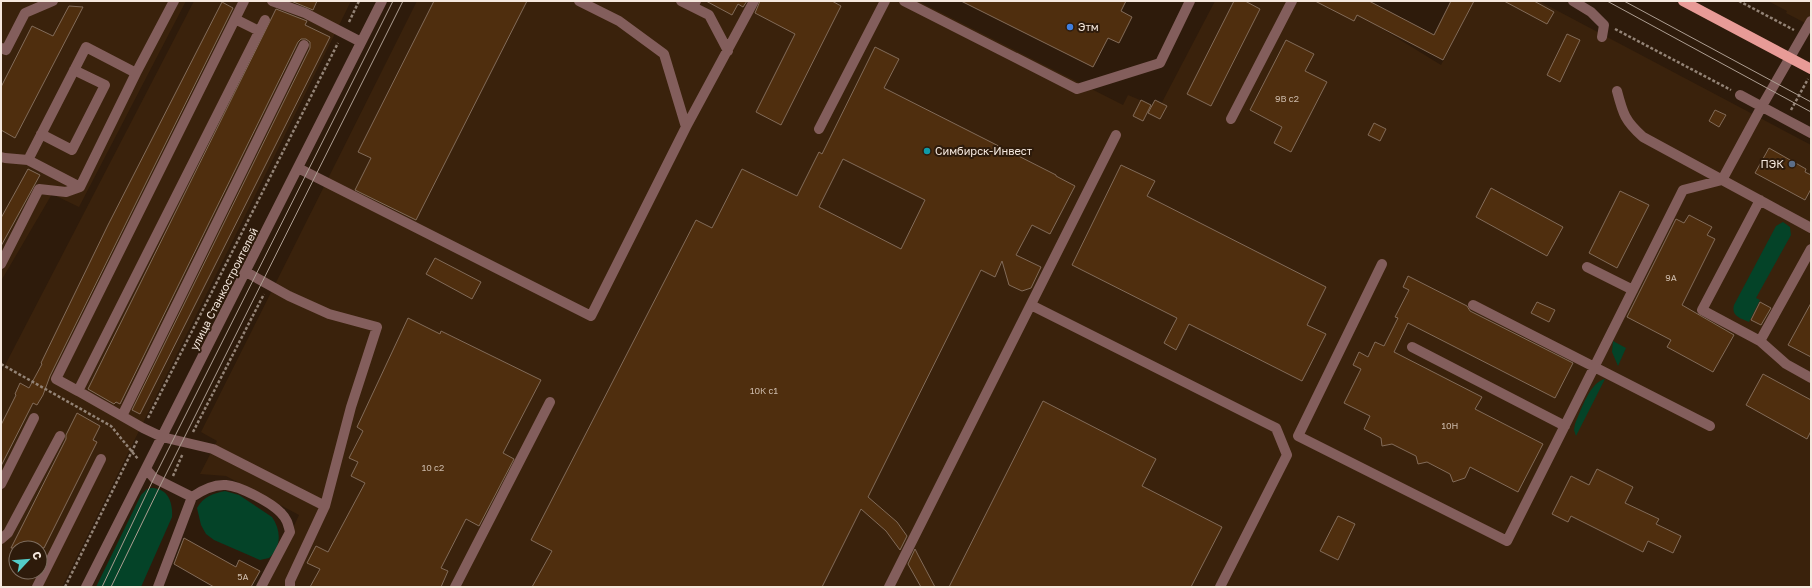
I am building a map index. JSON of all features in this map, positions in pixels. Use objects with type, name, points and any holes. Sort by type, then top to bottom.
[{"type":"main road","points":[[1683,1],[1811,69]]},
{"type":"street","points":[[1,48],[6,50],[25,13],[53,1]]},
{"type":"street","points":[[1,264],[40,189],[66,192],[80,187],[136,73],[174,1]]},
{"type":"street","points":[[244,1],[56,379],[143,428],[162,437],[213,449],[326,506]]},
{"type":"street","points":[[272,1],[305,13],[362,42]]},
{"type":"street","name":"улица Станкостроителей","points":[[86,587],[382,1]]},
{"type":"street","points":[[579,1],[619,21],[664,54],[686,127]]},
{"type":"street","points":[[681,1],[695,4],[709,14],[728,51]]},
{"type":"street","points":[[298,168],[591,316],[686,127],[754,1]]},
{"type":"street","points":[[819,129],[885,1]]},
{"type":"street","points":[[904,1],[1077,88],[1160,63],[1190,1]]},
{"type":"street","points":[[1231,119],[1292,1]]},
{"type":"street","points":[[1573,1],[1591,12],[1604,24],[1602,37]]},
{"type":"street","points":[[235,19],[259,31]]},
{"type":"street","points":[[78,391],[265,20]]},
{"type":"street","points":[[1382,264],[1298,436],[1507,541],[1683,190],[1722,180],[1762,106],[1811,21]]},
{"type":"street","points":[[122,416],[304,45]]},
{"type":"street","points":[[28,160],[86,47],[136,73]]},
{"type":"street","points":[[41,134],[72,150],[104,85],[74,70]]},
{"type":"street","points":[[1616,91],[1623,114],[1629,124],[1642,137],[1811,228]]},
{"type":"street","points":[[1740,95],[1811,132]]},
{"type":"street","points":[[889,587],[1116,135]]},
{"type":"street","points":[[1,156],[5,158],[28,160],[80,187]]},
{"type":"street","points":[[1760,200],[1702,310],[1760,341],[1786,364],[1811,378]]},
{"type":"street","points":[[1760,341],[1811,249]]},
{"type":"street","points":[[1587,267],[1633,290]]},
{"type":"street","points":[[246,272],[268,285],[329,314],[377,327],[351,407],[326,506],[290,581],[290,587]]},
{"type":"street","points":[[1031,305],[1276,428],[1287,455],[1220,587]]},
{"type":"street","points":[[1473,305],[1710,426]]},
{"type":"street","points":[[1412,347],[1565,426]]},
{"type":"street","points":[[455,587],[550,402]]},
{"type":"street","points":[[1,484],[34,418]]},
{"type":"street","points":[[1,539],[8,533],[60,436]]},
{"type":"street","points":[[37,587],[101,459]]},
{"type":"street","points":[[146,469],[154,478],[192,496]]},
{"type":"street","points":[[158,587],[192,496],[207,488],[226,485],[236,487],[274,506],[288,522],[290,532],[261,587]]},
{"type":"path","points":[[64,587],[359,1]]},
{"type":"path","points":[[1740,1],[1803,35]]},
{"type":"path","points":[[1620,32],[1740,95]]},
{"type":"path","points":[[1786,119],[1811,74]]},
{"type":"path","points":[[170,486],[174,470],[268,285]]},
{"type":"path","points":[[1,364],[111,426],[146,469]]},
{"type":"shaded area","points":[[1,1],[186,1],[79,207],[52,194],[1,281]]},
{"type":"shaded area","points":[[194,1],[351,1],[62,587],[1,587],[1,373]]},
{"type":"shaded area","points":[[417,1],[918,1],[1123,105],[1128,95],[1159,108],[1215,1],[1337,1],[1441,65],[1474,1],[1539,1],[1811,145],[1811,587],[266,587],[299,515],[226,476],[200,474],[217,441],[201,432]]},
{"type":"shaded area","points":[[1768,1],[1811,1],[1811,26],[1786,13],[1787,11]]},
{"type":"green space","points":[[1783,222],[1790,227],[1791,235],[1756,298],[1760,300],[1749,322],[1735,314],[1733,309],[1734,305],[1776,226]]},
{"type":"green space","points":[[1613,341],[1626,348],[1618,366],[1612,352]]},
{"type":"green space","points":[[1605,379],[1576,436],[1574,430],[1575,424],[1583,404],[1595,385]]},
{"type":"green space","points":[[151,488],[162,490],[168,497],[172,506],[172,517],[141,587],[96,587],[141,495],[147,489]]},
{"type":"green space","points":[[225,491],[239,495],[272,517],[277,527],[279,538],[276,548],[269,558],[260,560],[214,540],[206,534],[201,525],[197,508],[202,501],[209,496]]},
{"type":"building","points":[[291,1],[317,1],[313,10]]},
{"type":"building","points":[[434,1],[527,1],[416,220],[355,190],[371,158],[358,152]]},
{"type":"building","points":[[706,1],[747,1],[743,7],[738,4],[732,15]]},
{"type":"building","points":[[760,1],[832,1],[841,6],[781,125],[756,112],[795,34],[755,13]]},
{"type":"building","name":"Этм","points":[[961,1],[1126,1],[1121,11],[1132,17],[1119,43],[1108,38],[1093,67]]},
{"type":"building","points":[[1234,1],[1245,1],[1260,9],[1211,106],[1187,94]]},
{"type":"building","points":[[1315,1],[1369,1],[1434,35],[1451,1],[1474,1],[1443,60],[1357,15],[1354,21]]},
{"type":"building","points":[[1504,1],[1534,1],[1554,12],[1547,24]]},
{"type":"building","points":[[222,2],[233,8],[50,376],[43,395],[37,405],[33,403],[1,466],[1,425],[16,395],[15,394],[20,383],[29,388],[42,364],[41,363],[108,225]]},
{"type":"building","points":[[69,6],[83,7],[15,138],[1,130],[1,87],[32,26],[53,36]]},
{"type":"building","points":[[276,9],[307,21],[305,25],[330,37],[140,414],[132,410],[310,48],[310,42],[306,39],[301,39],[298,42],[120,404],[116,402],[114,404],[88,389]]},
{"type":"building","points":[[1567,34],[1580,40],[1560,82],[1547,75]]},
{"type":"building","points":[[1286,40],[1314,54],[1305,71],[1327,82],[1291,152],[1274,143],[1282,127],[1250,110]]},
{"type":"building","points":[[875,47],[899,59],[884,88],[1075,186],[1050,234],[1032,225],[1016,255],[1041,267],[1031,288],[1022,291],[1009,285],[1002,261],[995,277],[981,270],[868,497],[897,522],[907,536],[900,550],[886,531],[861,509],[822,587],[532,587],[552,551],[531,540],[696,220],[712,228],[742,169],[797,196],[819,152],[822,154]],"holes":[[[843,159],[925,200],[901,249],[819,207]]]},
{"type":"building","points":[[1141,100],[1151,105],[1143,121],[1133,116]]},
{"type":"building","points":[[1155,100],[1167,106],[1160,119],[1148,113]]},
{"type":"building","points":[[1715,110],[1726,115],[1719,127],[1709,121]]},
{"type":"building","points":[[1374,123],[1386,129],[1380,141],[1368,135]]},
{"type":"building","points":[[1769,148],[1806,169],[1805,172],[1811,175],[1811,189],[1805,200],[1755,173]]},
{"type":"building","points":[[1121,165],[1155,181],[1147,196],[1326,287],[1307,325],[1326,334],[1302,381],[1189,324],[1176,350],[1164,343],[1177,318],[1072,265]]},
{"type":"building","points":[[28,169],[40,175],[1,246],[1,218]]},
{"type":"building","points":[[1491,188],[1563,227],[1547,256],[1476,217]]},
{"type":"building","points":[[1620,191],[1649,205],[1617,268],[1589,253]]},
{"type":"building","points":[[1689,215],[1712,227],[1707,235],[1715,239],[1682,305],[1734,335],[1713,372],[1667,347],[1671,340],[1627,317],[1676,219],[1684,223]]},
{"type":"building","points":[[435,258],[481,282],[472,299],[426,274]]},
{"type":"building","points":[[1408,276],[1467,306],[1470,311],[1573,363],[1555,398],[1408,323],[1394,352],[1482,397],[1475,409],[1543,444],[1518,492],[1470,467],[1465,478],[1453,482],[1450,474],[1427,462],[1418,464],[1416,456],[1392,444],[1382,446],[1381,438],[1364,429],[1370,416],[1344,403],[1361,369],[1353,365],[1359,352],[1368,357],[1375,342],[1384,346],[1398,318],[1395,317],[1409,290],[1403,287]]},
{"type":"building","points":[[1537,302],[1555,310],[1549,322],[1531,313]]},
{"type":"building","points":[[1760,302],[1771,308],[1761,325],[1751,320]]},
{"type":"building","points":[[1811,303],[1811,357],[1788,345]]},
{"type":"building","points":[[408,318],[440,334],[441,331],[541,380],[503,453],[514,459],[479,526],[466,519],[441,568],[448,571],[441,587],[310,587],[320,569],[307,563],[316,546],[328,552],[365,483],[351,476],[358,462],[349,458],[363,431],[357,427]]},
{"type":"building","points":[[1763,374],[1811,400],[1811,431],[1807,439],[1746,405]]},
{"type":"building","points":[[1043,401],[1156,459],[1142,486],[1222,527],[1191,587],[949,587]]},
{"type":"building","points":[[77,413],[100,426],[93,440],[97,442],[48,540],[15,540],[66,439],[66,435]]},
{"type":"building","points":[[1597,469],[1633,487],[1625,503],[1659,519],[1656,524],[1681,536],[1673,553],[1648,541],[1643,552],[1571,516],[1568,522],[1552,514],[1571,476],[1589,485]]},
{"type":"building","points":[[1338,516],[1355,524],[1338,560],[1320,551]]},
{"type":"building","points":[[184,538],[236,567],[239,560],[260,571],[251,587],[214,587],[174,564]]},
{"type":"building","points":[[915,549],[935,587],[921,587],[908,564]]},
{"type":"tram line","points":[[102,587],[154,478],[393,1]]},
{"type":"tram line","points":[[111,587],[403,1]]},
{"type":"tram line","points":[[1607,1],[1811,112]]},
{"type":"tram line","points":[[1624,1],[1811,102]]},
{"type":"place","name":"Этм","points":[[1070,27]]},
{"type":"place","name":"Симбирск-Инвест","points":[[927,151]]},
{"type":"place","name":"ПЭК","points":[[1792,164]]}]
